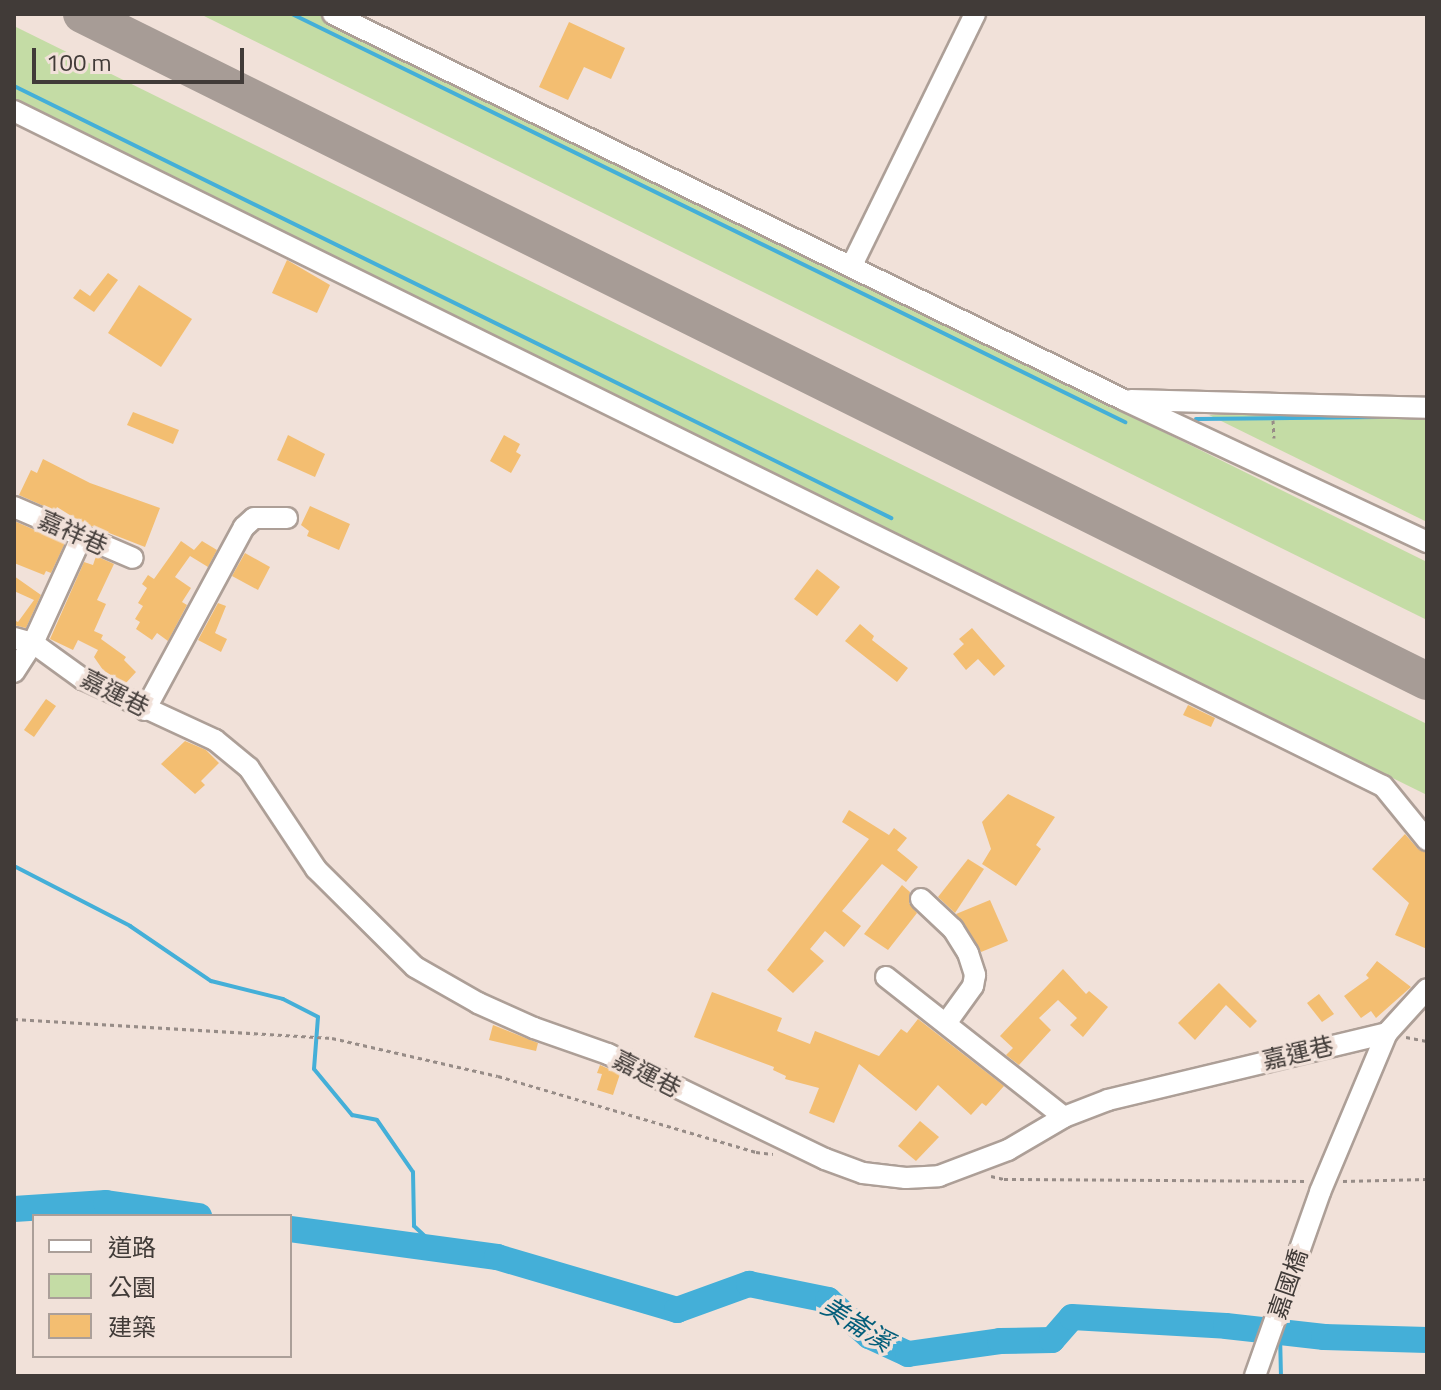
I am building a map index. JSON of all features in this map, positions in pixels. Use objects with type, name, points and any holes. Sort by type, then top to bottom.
[{"type":"street","points":[[333,14],[1124,400],[1427,542]]},
{"type":"street","points":[[852,265],[975,14]]},
{"type":"street","points":[[14,111],[1383,786],[1427,840]]},
{"type":"street","points":[[1124,400],[1427,408]]},
{"type":"street","name":"嘉祥巷","points":[[14,507],[133,558]]},
{"type":"street","points":[[145,710],[244,527],[254,518],[287,518]]},
{"type":"street","points":[[14,672],[23,641],[82,536]]},
{"type":"street","name":"嘉運巷","points":[[23,641],[83,679],[215,740],[249,768],[316,869],[415,967],[478,1003],[534,1028],[608,1054],[825,1159],[863,1173],[906,1178],[939,1176],[1008,1150],[1064,1117],[1108,1100],[1387,1033]]},
{"type":"street","points":[[921,899],[953,929],[968,953],[975,975],[973,986],[947,1022]]},
{"type":"street","points":[[886,977],[1064,1117]]},
{"type":"street","name":"嘉國橋","points":[[1255,1376],[1322,1186],[1387,1033],[1427,989]]},
{"type":"path","points":[[14,1019],[332,1038],[498,1076],[756,1152],[783,1155]]},
{"type":"path","points":[[991,1175],[1004,1179],[1322,1186],[1427,1179]]},
{"type":"green space","points":[[200,14],[317,14],[1427,562],[1427,620]]},
{"type":"green space","points":[[14,26],[1427,724],[1427,795],[14,98]]},
{"type":"green space","points":[[1427,410],[1427,522],[1209,415]]},
{"type":"building","points":[[569,22],[625,48],[611,79],[584,67],[568,100],[539,87]]},
{"type":"building","points":[[287,260],[330,285],[317,313],[272,293]]},
{"type":"building","points":[[108,273],[118,280],[94,312],[73,298],[80,289],[90,296]]},
{"type":"building","points":[[139,285],[192,319],[161,367],[108,333]]},
{"type":"building","points":[[133,412],[179,430],[173,444],[127,425]]},
{"type":"building","points":[[288,435],[325,454],[315,477],[277,460]]},
{"type":"building","points":[[504,435],[520,444],[516,452],[521,455],[511,473],[490,461]]},
{"type":"building","points":[[43,459],[90,483],[160,508],[145,547],[81,522],[57,507],[55,511],[19,495],[31,470],[37,473]]},
{"type":"building","points":[[310,506],[350,524],[339,550],[307,536],[309,531],[301,525]]},
{"type":"building","points":[[14,521],[65,543],[51,573],[46,571],[44,575],[14,563]]},
{"type":"building","points":[[181,541],[194,550],[202,541],[217,550],[208,567],[190,556],[175,577],[191,588],[182,602],[187,605],[168,641],[157,633],[152,640],[136,629],[140,622],[135,619],[143,606],[138,603],[147,588],[142,584],[148,575],[154,579]]},
{"type":"building","points":[[245,553],[270,567],[258,590],[232,576]]},
{"type":"building","points":[[96,556],[114,564],[97,600],[106,604],[94,631],[103,635],[101,639],[126,657],[124,660],[136,672],[125,684],[103,670],[94,657],[98,650],[78,640],[73,650],[50,639],[84,562],[93,565]]},
{"type":"building","points":[[817,569],[840,587],[817,616],[794,599]]},
{"type":"building","points":[[14,576],[41,595],[26,628],[14,625],[14,620],[18,622],[34,600],[14,591]]},
{"type":"building","points":[[218,603],[226,606],[215,633],[227,639],[221,652],[198,640]]},
{"type":"building","points":[[860,624],[874,636],[872,640],[908,668],[897,682],[845,641]]},
{"type":"building","points":[[972,628],[1005,666],[994,676],[978,659],[966,670],[953,654],[964,644],[959,639]]},
{"type":"building","points":[[46,699],[56,706],[34,737],[24,730]]},
{"type":"building","points":[[1188,705],[1215,718],[1211,727],[1183,715]]},
{"type":"building","points":[[185,741],[206,750],[219,763],[201,781],[205,785],[195,794],[161,764]]},
{"type":"building","points":[[1008,794],[1055,817],[1036,845],[1041,849],[1016,886],[982,864],[991,849],[982,822]]},
{"type":"building","points":[[849,810],[889,835],[894,828],[907,838],[897,850],[918,867],[906,882],[882,864],[842,911],[861,926],[844,947],[825,931],[810,949],[824,961],[793,993],[767,970],[869,839],[842,822]]},
{"type":"building","points":[[1405,834],[1418,849],[1427,853],[1427,949],[1395,935],[1409,903],[1372,869]]},
{"type":"building","points":[[968,859],[984,869],[955,913],[938,897]]},
{"type":"building","points":[[902,885],[910,892],[909,903],[917,913],[888,950],[864,934]]},
{"type":"building","points":[[990,900],[1008,941],[981,952],[956,914]]},
{"type":"building","points":[[1377,961],[1411,987],[1376,1018],[1371,1011],[1361,1018],[1344,996],[1369,978],[1366,975]]},
{"type":"building","points":[[1063,969],[1086,994],[1089,991],[1108,1007],[1083,1037],[1070,1025],[1077,1018],[1058,1000],[1039,1018],[1051,1030],[1019,1065],[1006,1055],[1013,1048],[1000,1036]]},
{"type":"building","points":[[1219,983],[1257,1021],[1250,1028],[1226,1005],[1195,1040],[1178,1023]]},
{"type":"building","points":[[712,992],[782,1018],[777,1031],[810,1044],[815,1031],[879,1056],[901,1029],[907,1033],[918,1019],[1004,1086],[986,1106],[982,1103],[971,1115],[938,1085],[916,1111],[859,1064],[834,1123],[809,1113],[819,1088],[785,1079],[786,1076],[773,1070],[774,1067],[694,1037]]},
{"type":"building","points":[[1319,994],[1334,1014],[1322,1022],[1307,1003]]},
{"type":"building","points":[[493,1025],[538,1043],[536,1051],[489,1040]]},
{"type":"building","points":[[600,1065],[620,1074],[613,1095],[597,1090],[602,1074],[597,1073]]},
{"type":"building","points":[[920,1121],[939,1137],[916,1161],[898,1146]]},
{"type":"waterway","points":[[292,14],[1125,422]]},
{"type":"waterway","points":[[14,86],[891,518]]},
{"type":"waterway","points":[[1196,419],[1401,417]]},
{"type":"waterway","points":[[14,866],[130,926],[211,981],[283,999],[318,1017],[314,1069],[352,1115],[377,1120],[413,1172],[414,1226],[439,1249]]},
{"type":"waterway","name":"美崙溪","points":[[14,1209],[106,1203],[185,1214]]},
{"type":"waterway","name":"美崙溪","points":[[292,1229],[497,1257],[677,1310],[749,1284],[828,1300],[869,1336],[908,1354],[1000,1341],[1052,1340],[1072,1317],[1226,1326],[1324,1337],[1427,1340]]},
{"type":"waterway","points":[[1280,1333],[1281,1376]]},
{"type":"taxiway","points":[[82,14],[1427,681]]}]
